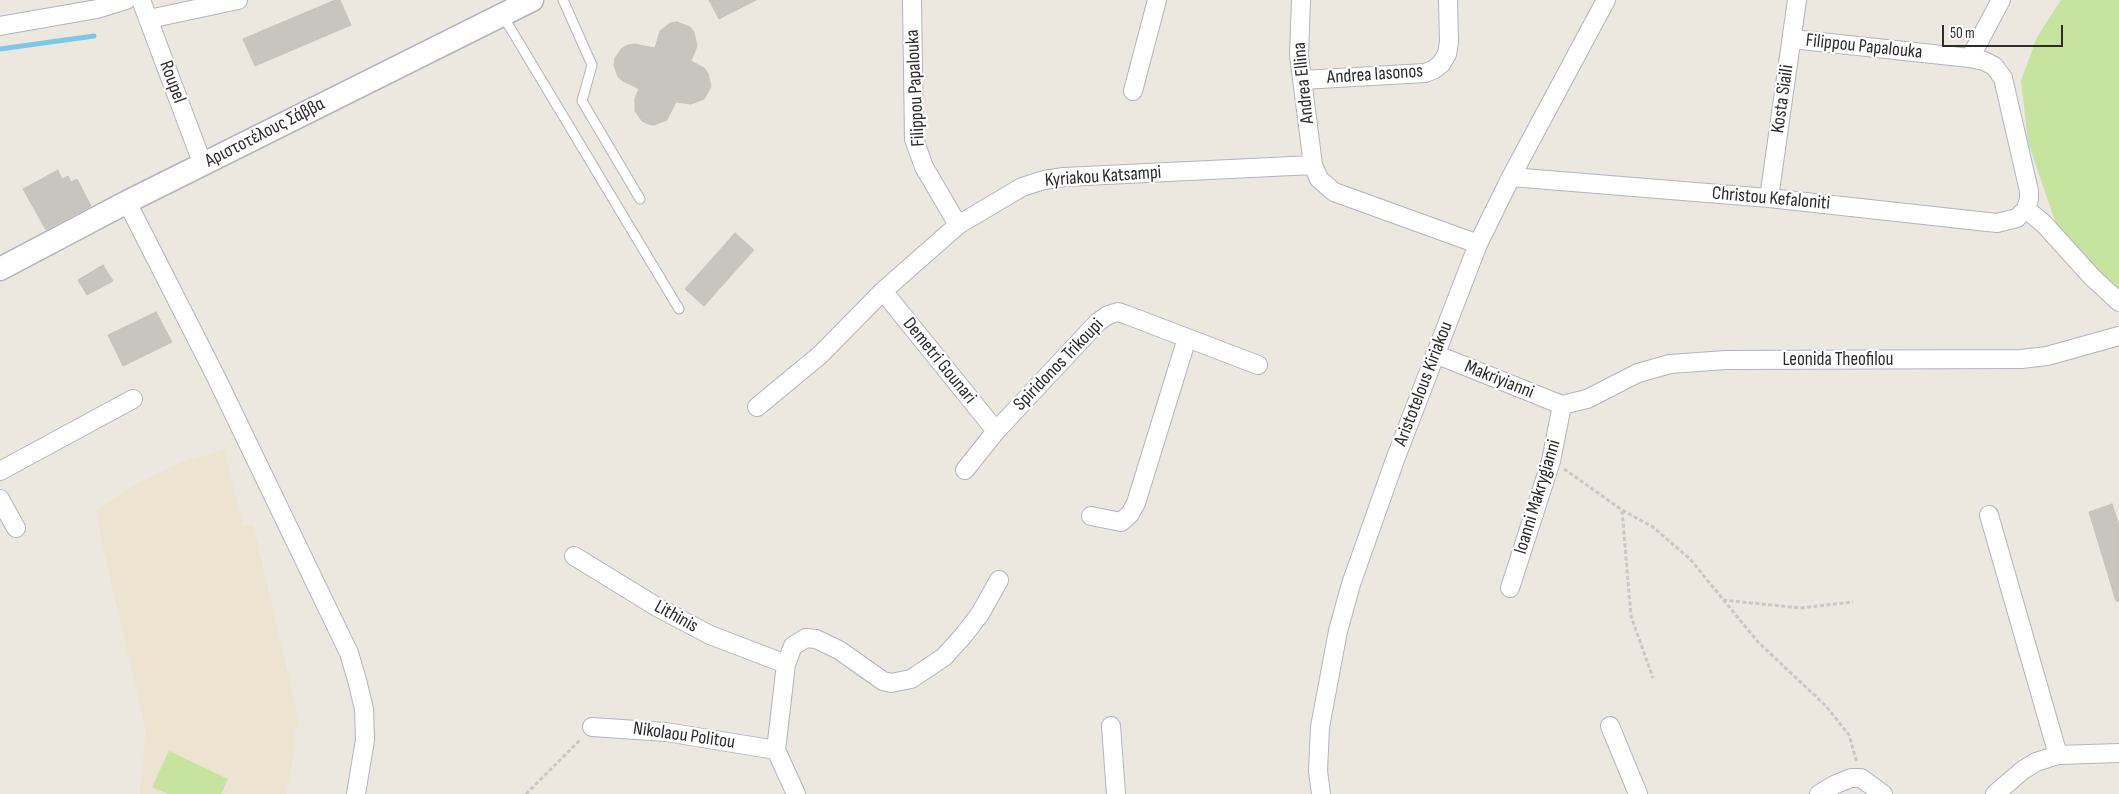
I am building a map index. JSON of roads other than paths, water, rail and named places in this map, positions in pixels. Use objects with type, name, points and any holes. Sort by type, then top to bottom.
[{"type":"street","points":[[0,26],[97,9],[126,0]]},
{"type":"street","name":"Roupel","points":[[141,0],[203,164]]},
{"type":"street","points":[[149,19],[238,0]]},
{"type":"street","name":"Αριστοτέλους Σάββα","points":[[0,269],[127,202],[532,0]]},
{"type":"street","name":"Filippou Papalouka","points":[[912,0],[914,139],[924,167],[958,225]]},
{"type":"street","points":[[1133,91],[1157,0]]},
{"type":"street","name":"Andrea Ellina","points":[[1301,0],[1298,48],[1313,165]]},
{"type":"street","name":"Andrea Iasonos","points":[[1302,80],[1425,73],[1433,70],[1441,64],[1448,48],[1448,0]]},
{"type":"street","name":"Aristotelous Kiriakou","points":[[1321,794],[1318,771],[1320,728],[1338,631],[1351,584],[1396,457],[1478,244],[1511,177],[1606,0]]},
{"type":"street","name":"Kosta Siaili","points":[[1769,198],[1797,0]]},
{"type":"street","points":[[1970,58],[2001,0]]},
{"type":"street","name":"Filippou Papalouka","points":[[1792,39],[1970,58],[1984,61],[1994,66],[2003,78],[2029,191],[2026,210]]},
{"type":"street","points":[[1313,165],[1324,185],[1334,192],[1478,244]]},
{"type":"street","name":"Kyriakou Katsampi","points":[[757,407],[820,355],[883,291],[958,225],[1022,187],[1044,180],[1313,165]]},
{"type":"street","name":"Christou Kefaloniti","points":[[1511,177],[1769,198],[1997,223],[2017,218],[2026,210]]},
{"type":"street","points":[[127,202],[216,377],[349,653],[364,709],[365,740],[356,794]]},
{"type":"street","points":[[2026,210],[2044,224],[2092,277],[2119,302]]},
{"type":"street","name":"Demetri Gounari","points":[[883,291],[996,430]]},
{"type":"street","name":"Spiridonos Trikoupi","points":[[965,470],[996,430],[1098,322],[1108,315],[1118,312],[1258,365]]},
{"type":"street","name":"Leonida Theofilou","points":[[1562,405],[1587,399],[1638,373],[1670,364],[1726,360],[2022,359],[2074,349],[2119,336]]},
{"type":"street","points":[[1091,516],[1121,522],[1126,519],[1133,509],[1186,338]]},
{"type":"street","name":"Makriyianni","points":[[1435,354],[1562,405]]},
{"type":"street","points":[[0,471],[133,400]]},
{"type":"street","name":"Ioanni Makrygianni","points":[[1510,588],[1552,461],[1562,405]]},
{"type":"street","points":[[0,499],[16,528]]},
{"type":"street","points":[[1989,515],[2058,755]]},
{"type":"street","name":"Lithinis","points":[[574,556],[658,607],[710,635],[786,664]]},
{"type":"street","points":[[796,794],[776,750],[786,664],[793,646],[806,638],[816,639],[839,650],[884,681],[901,682],[911,680],[944,657],[963,636],[980,614],[999,580]]},
{"type":"street","points":[[1111,726],[1116,794]]},
{"type":"street","points":[[1610,726],[1638,794]]},
{"type":"street","name":"Nikolaou Politou","points":[[592,728],[666,732],[776,750]]},
{"type":"street","points":[[1994,794],[2022,770],[2058,755],[2119,753]]},
{"type":"street","points":[[1819,794],[1843,781],[1861,778],[1883,794]]},
{"type":"lane","points":[[564,0],[592,65],[582,101],[640,199]]},
{"type":"lane","points":[[502,15],[679,309]]},
{"type":"waterway","points":[[0,49],[94,36]]}]
